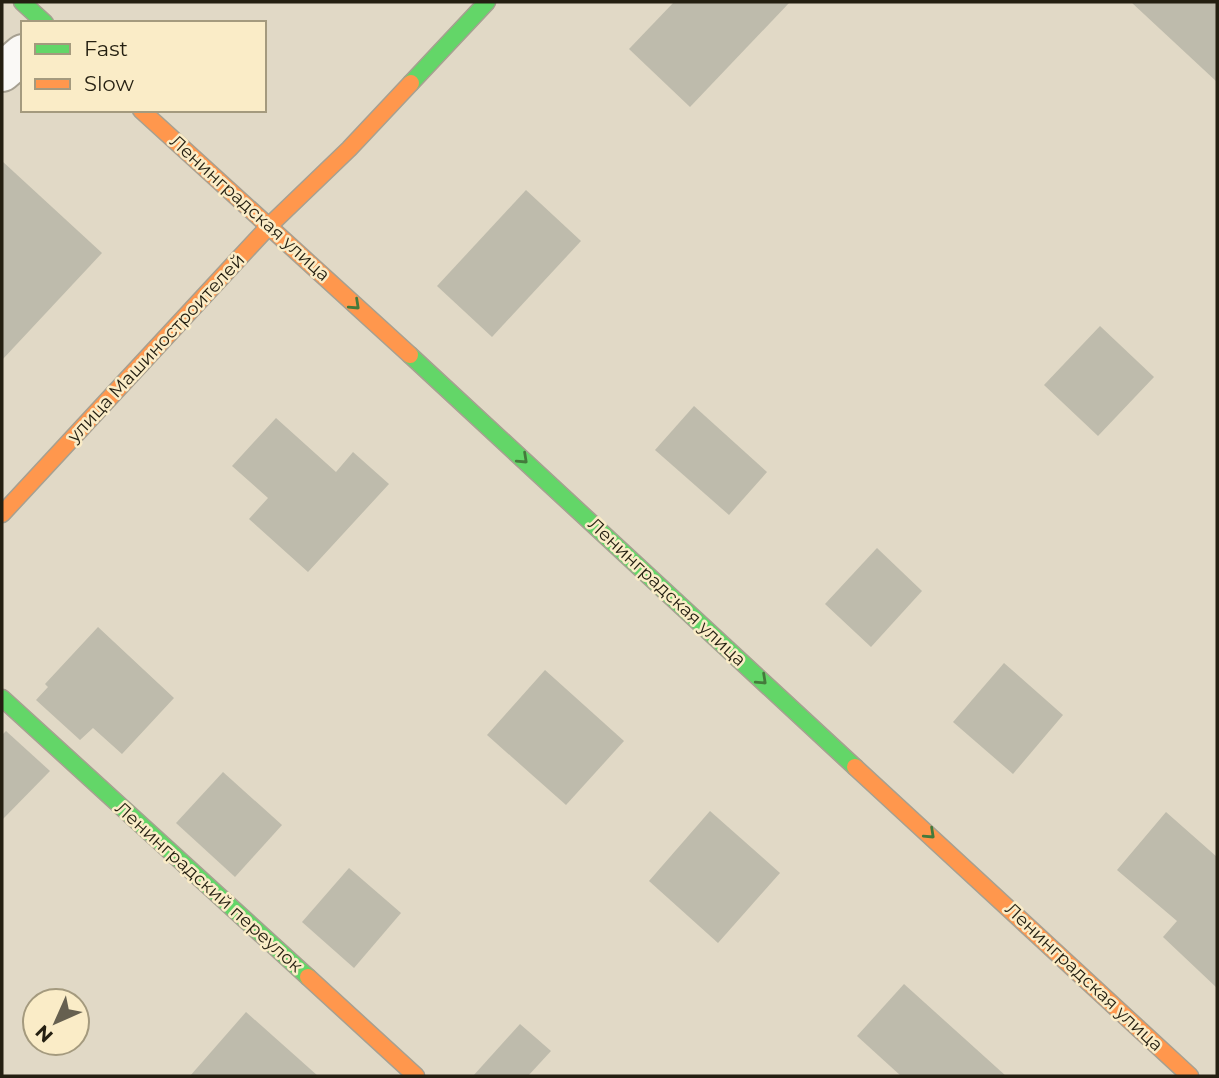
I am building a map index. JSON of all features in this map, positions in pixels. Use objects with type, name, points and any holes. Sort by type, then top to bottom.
[{"type":"street","points":[[22,2],[43,21]]},
{"type":"street","name":"улица Машиностроителей","points":[[2,514],[270,225],[349,149],[487,2]]},
{"type":"street","points":[[2,72],[21,56]]},
{"type":"street","name":"Ленинградская улица","points":[[143,112],[270,225],[1190,1076]]},
{"type":"street","name":"Ленинградский переулок","points":[[2,698],[416,1076]]},
{"type":"building","points":[[674,2],[790,2],[690,107],[629,49]]},
{"type":"building","points":[[1131,2],[1217,2],[1217,82]]},
{"type":"building","points":[[2,161],[102,253],[2,360]]},
{"type":"building","points":[[526,190],[581,241],[492,337],[437,286]]},
{"type":"building","points":[[1100,326],[1154,377],[1098,436],[1044,385]]},
{"type":"building","points":[[694,406],[767,472],[729,515],[655,450]]},
{"type":"building","points":[[276,418],[336,472],[353,452],[389,484],[308,572],[249,519],[268,498],[232,466]]},
{"type":"building","points":[[877,548],[922,591],[871,647],[825,604]]},
{"type":"building","points":[[98,627],[174,698],[122,754],[93,728],[80,740],[36,700],[48,687],[45,684]]},
{"type":"building","points":[[1004,663],[1063,715],[1013,774],[953,722]]},
{"type":"building","points":[[545,670],[624,741],[566,805],[487,735]]},
{"type":"building","points":[[6,731],[50,771],[2,820],[2,735]]},
{"type":"building","points":[[223,772],[282,825],[235,877],[176,823]]},
{"type":"building","points":[[710,811],[780,873],[718,943],[649,881]]},
{"type":"building","points":[[1166,812],[1217,857],[1217,988],[1163,937],[1177,921],[1117,870]]},
{"type":"building","points":[[349,868],[401,913],[354,968],[302,922]]},
{"type":"building","points":[[904,984],[1006,1076],[901,1076],[857,1036]]},
{"type":"building","points":[[246,1012],[318,1076],[190,1076]]},
{"type":"building","points":[[520,1024],[551,1051],[528,1076],[473,1076]]},
{"type":"traffic: fast","points":[[22,2],[43,21]]},
{"type":"traffic: fast","points":[[411,83],[487,2]]},
{"type":"traffic: fast","points":[[410,355],[855,767]]},
{"type":"traffic: fast","points":[[2,698],[308,977]]},
{"type":"traffic: slow","points":[[2,514],[270,225],[349,149],[411,83]]},
{"type":"traffic: slow","points":[[143,112],[410,355]]},
{"type":"traffic: slow","points":[[855,767],[1190,1076]]},
{"type":"traffic: slow","points":[[308,977],[416,1076]]}]
